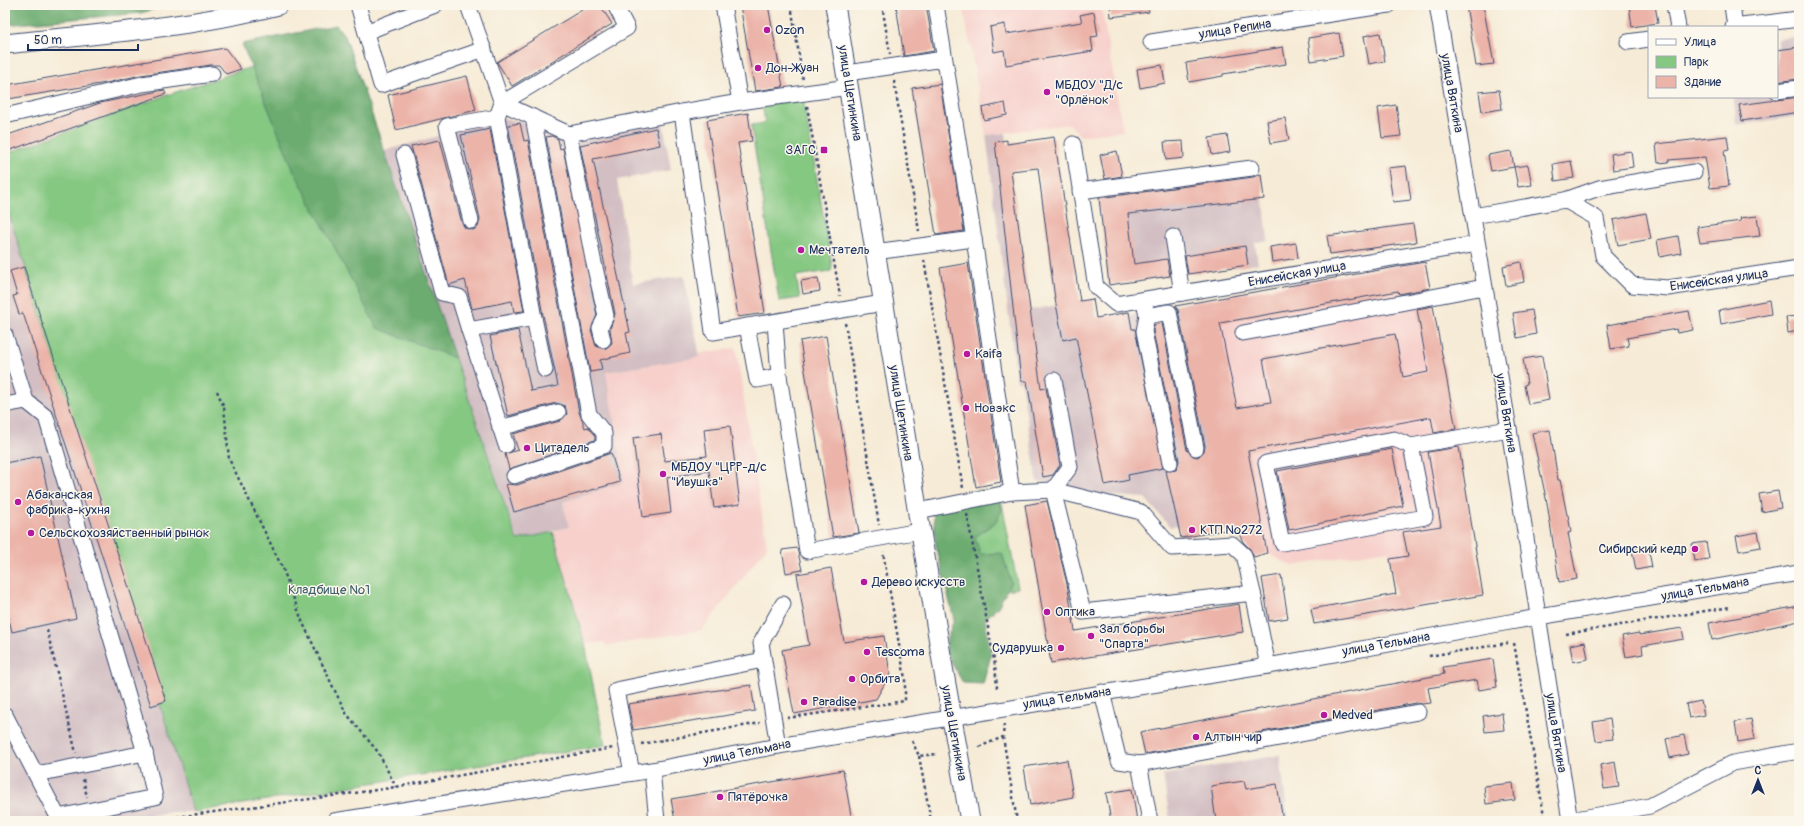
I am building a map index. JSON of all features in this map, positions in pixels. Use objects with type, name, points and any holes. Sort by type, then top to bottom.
[{"type":"main road","points":[[5,44],[182,24],[245,14],[278,5]]},
{"type":"main road","name":"улица Щетинкина","points":[[835,5],[874,252],[918,511],[920,531],[970,821]]},
{"type":"street","points":[[358,5],[381,85],[484,49]]},
{"type":"street","points":[[366,32],[435,5]]},
{"type":"street","points":[[468,5],[502,103],[497,117],[545,370]]},
{"type":"street","points":[[502,103],[628,28],[616,7],[619,5]]},
{"type":"street","points":[[724,5],[740,102]]},
{"type":"street","points":[[936,5],[974,239],[1012,492]]},
{"type":"street","name":"улица Репина","points":[[1151,42],[1389,5]]},
{"type":"street","name":"улица Вяткина","points":[[1437,5],[1509,429],[1570,820]]},
{"type":"street","points":[[1674,5],[1678,26]]},
{"type":"street","points":[[1732,5],[1734,26]]},
{"type":"street","points":[[1742,26],[1799,19]]},
{"type":"street","points":[[1628,42],[1648,39]]},
{"type":"street","points":[[502,103],[570,134],[682,112],[805,93],[892,66],[944,59]]},
{"type":"street","points":[[5,116],[142,84],[212,74]]},
{"type":"street","points":[[1778,91],[1799,88]]},
{"type":"street","points":[[682,112],[713,332],[883,303]]},
{"type":"street","points":[[471,221],[447,126],[497,117]]},
{"type":"street","points":[[514,476],[604,446],[604,433],[589,414],[533,117]]},
{"type":"street","points":[[570,134],[593,259],[606,316],[600,328],[603,340]]},
{"type":"street","points":[[1073,144],[1080,191],[1252,168]]},
{"type":"street","points":[[404,155],[442,294],[459,297],[506,445]]},
{"type":"street","points":[[1473,216],[1565,200],[1599,188],[1694,172]]},
{"type":"street","name":"Енисейская улица","points":[[1080,191],[1096,287],[1116,304],[1477,244]]},
{"type":"street","name":"Енисейская улица","points":[[1565,200],[1596,218],[1603,256],[1632,285],[1668,288],[1799,268]]},
{"type":"street","points":[[1173,237],[1182,294]]},
{"type":"street","points":[[874,252],[974,239]]},
{"type":"street","points":[[1243,333],[1484,287]]},
{"type":"street","points":[[1144,300],[1147,316],[1144,331],[1170,463]]},
{"type":"street","points":[[1147,316],[1169,312],[1196,448]]},
{"type":"street","points":[[469,330],[534,318]]},
{"type":"street","points":[[775,322],[779,376],[807,551],[920,531]]},
{"type":"street","points":[[747,326],[757,380],[779,376]]},
{"type":"street","points":[[5,335],[26,401],[46,417],[145,753],[155,797],[97,813],[58,817],[5,715]]},
{"type":"street","points":[[1053,490],[1070,467],[1054,380]]},
{"type":"street","points":[[5,405],[26,401]]},
{"type":"street","points":[[500,428],[558,412]]},
{"type":"street","points":[[1411,446],[1424,517],[1282,543],[1266,463],[1394,439],[1411,446],[1509,429]]},
{"type":"street","points":[[1053,490],[1083,612],[1253,593]]},
{"type":"street","points":[[918,511],[1012,492],[1053,490],[1141,512],[1172,548],[1232,544],[1244,555],[1268,666]]},
{"type":"street","name":"улица Тельмана","points":[[334,821],[404,815],[778,746],[1268,666],[1538,617],[1799,573]]},
{"type":"street","points":[[778,746],[761,643],[783,604]]},
{"type":"street","points":[[632,773],[616,690],[764,660]]},
{"type":"street","points":[[1102,692],[1119,761],[1139,764],[1418,712]]},
{"type":"street","points":[[1570,820],[1650,806],[1733,763],[1799,751]]},
{"type":"street","points":[[36,774],[145,753]]},
{"type":"street","points":[[1139,764],[1150,821]]},
{"type":"street","points":[[652,770],[657,821]]},
{"type":"path","points":[[147,821],[396,787],[774,720],[905,701],[905,679],[791,5]]},
{"type":"path","points":[[882,5],[965,502],[995,665],[997,688]]},
{"type":"path","points":[[217,391],[224,407],[229,459],[283,569],[302,621],[346,713],[378,752],[396,787]]},
{"type":"path","points":[[1566,634],[1730,607]]},
{"type":"path","points":[[47,630],[79,766],[97,813]]},
{"type":"path","points":[[1429,656],[1508,643]]},
{"type":"path","points":[[1514,643],[1545,821]]},
{"type":"path","points":[[1004,723],[1003,737],[1017,821]]},
{"type":"path","points":[[979,747],[1003,737]]},
{"type":"path","points":[[912,741],[919,756],[931,821]]},
{"type":"path","points":[[919,756],[937,754]]},
{"type":"shaded area","name":"МБДОУ \"Д/с \"Орлёнок\"","points":[[963,5],[1101,5],[1123,131],[1080,136],[1070,124],[986,135]]},
{"type":"shaded area","points":[[1799,37],[1799,116],[1736,125],[1734,98],[1778,98],[1778,39]]},
{"type":"shaded area","points":[[502,118],[534,124],[573,139],[663,123],[671,170],[617,180],[633,284],[684,276],[700,357],[606,372],[624,482],[563,502],[569,527],[518,540],[384,151]]},
{"type":"shaded area","points":[[1006,133],[1030,310],[1093,299],[1098,323],[1190,302],[1236,528],[1205,534],[1202,522],[1170,527],[1145,498],[1101,495],[1037,481],[1021,381],[1017,381],[986,135]]},
{"type":"shaded area","points":[[1261,174],[1268,241],[1255,243],[1258,264],[1109,285],[1098,193]]},
{"type":"shaded area","points":[[5,201],[193,812],[171,812],[115,821],[5,821]]},
{"type":"shaded area","points":[[1425,260],[1475,545],[1390,559],[1388,550],[1292,566],[1267,553],[1252,558],[1236,528],[1190,302]]},
{"type":"shaded area","points":[[736,348],[767,547],[702,630],[606,646],[605,642],[585,644],[553,532],[569,527],[563,502],[624,482],[606,372],[626,369],[627,364]]},
{"type":"shaded area","points":[[1280,755],[1288,821],[1170,821],[1163,775]]},
{"type":"green space","points":[[5,5],[169,5],[141,13],[5,25]]},
{"type":"green space","points":[[336,25],[345,36],[455,358],[377,328],[293,169],[242,44]]},
{"type":"green space","name":"Кладбище №1","points":[[345,36],[517,540],[553,532],[585,644],[605,745],[193,812],[5,201],[5,154],[167,95]]},
{"type":"green space","points":[[803,98],[832,266],[831,271],[796,276],[800,298],[779,301],[751,125],[765,123],[762,104]]},
{"type":"green space","points":[[981,490],[996,492],[1002,509],[997,521],[975,537],[980,554],[1002,553],[1011,582],[998,607],[985,619],[991,655],[983,684],[963,683],[946,653],[947,638],[954,620],[936,546],[933,509],[953,497]]},
{"type":"green space","points":[[1001,498],[1018,588],[984,594],[968,504]]},
{"type":"building","points":[[590,5],[600,5],[612,24],[512,86],[497,62]]},
{"type":"building","points":[[740,5],[768,5],[783,87],[755,91]]},
{"type":"building","points":[[896,5],[926,5],[934,51],[904,56]]},
{"type":"building","points":[[1110,5],[1148,5],[1149,12],[1111,17]]},
{"type":"building","points":[[1466,5],[1483,5],[1494,64],[1476,66]]},
{"type":"building","points":[[1629,5],[1655,5],[1658,23],[1632,27]]},
{"type":"building","points":[[1094,12],[1098,36],[1091,37],[1093,51],[1006,65],[1004,50],[994,52],[990,27],[1005,24],[1006,34],[1082,22],[1080,15]]},
{"type":"building","points":[[1339,33],[1343,56],[1311,61],[1308,38]]},
{"type":"building","points":[[1380,33],[1385,61],[1369,64],[1364,36]]},
{"type":"building","points":[[1283,47],[1286,64],[1223,74],[1223,76],[1189,82],[1186,63]]},
{"type":"building","points":[[1799,47],[1799,79],[1778,82],[1778,50]]},
{"type":"building","points":[[225,48],[241,69],[226,74],[219,65],[211,65],[141,75],[106,83],[8,99],[6,85]]},
{"type":"building","points":[[1162,65],[1165,83],[1140,88],[1137,69]]},
{"type":"building","points":[[467,76],[476,110],[396,130],[388,95]]},
{"type":"building","points":[[940,84],[964,231],[936,235],[912,88]]},
{"type":"building","points":[[164,90],[166,94],[5,152],[5,136],[100,103]]},
{"type":"building","points":[[1499,90],[1502,109],[1482,112],[1479,92]]},
{"type":"building","points":[[1799,97],[1799,112],[1742,121],[1739,105]]},
{"type":"building","points":[[1005,103],[1007,115],[984,120],[982,108]]},
{"type":"building","points":[[1396,105],[1401,136],[1382,138],[1378,108]]},
{"type":"building","points":[[748,113],[752,141],[738,143],[765,313],[738,317],[707,120]]},
{"type":"building","points":[[1285,118],[1289,140],[1271,143],[1267,121]]},
{"type":"building","points":[[520,123],[524,141],[528,140],[579,412],[585,428],[588,427],[595,436],[595,440],[509,469],[505,454],[518,450],[513,434],[560,421],[567,414],[565,406],[556,403],[508,416],[490,336],[518,330],[531,391],[558,386],[542,310],[508,125]]},
{"type":"building","points":[[656,128],[660,145],[593,159],[630,332],[626,333],[630,353],[600,360],[602,370],[590,372],[546,137],[552,136],[558,139],[560,149],[563,148],[597,315],[591,330],[596,346],[605,349],[612,343],[610,329],[615,314],[580,145]]},
{"type":"building","points":[[490,129],[524,311],[514,312],[512,301],[472,309],[465,280],[449,285],[411,146],[440,140],[462,223],[465,228],[473,230],[478,227],[480,219],[461,135]]},
{"type":"building","points":[[1227,135],[1230,152],[1212,155],[1209,138]]},
{"type":"building","points":[[1727,136],[1729,150],[1724,151],[1729,186],[1710,188],[1705,157],[1669,160],[1669,162],[1658,163],[1656,144]]},
{"type":"building","points":[[1054,137],[1080,301],[1093,299],[1096,318],[1129,312],[1132,329],[1135,329],[1163,468],[1128,475],[1129,480],[1105,485],[1076,337],[1063,340],[1055,299],[1038,168],[1011,171],[1041,389],[1046,388],[1060,465],[1053,475],[1043,477],[1027,381],[1021,381],[995,142],[1007,140],[1007,144]]},
{"type":"building","points":[[1183,141],[1184,158],[1166,160],[1164,142]]},
{"type":"building","points":[[1117,151],[1122,176],[1105,179],[1100,155]]},
{"type":"building","points":[[1511,151],[1514,167],[1491,171],[1488,155]]},
{"type":"building","points":[[1631,151],[1633,167],[1613,170],[1611,154]]},
{"type":"building","points":[[1571,161],[1574,178],[1555,181],[1553,164]]},
{"type":"building","points":[[1528,165],[1532,185],[1518,187],[1514,167]]},
{"type":"building","points":[[1406,166],[1411,200],[1393,202],[1388,168]]},
{"type":"building","points":[[1261,174],[1264,199],[1128,214],[1134,264],[1167,259],[1170,276],[1109,285],[1099,198],[1253,177]]},
{"type":"building","points":[[1646,213],[1651,239],[1618,245],[1613,220]]},
{"type":"building","points":[[1757,216],[1760,236],[1700,243],[1697,227],[1741,221],[1740,218]]},
{"type":"building","points":[[1413,224],[1416,242],[1330,254],[1327,236]]},
{"type":"building","points":[[1678,236],[1681,253],[1660,257],[1657,240]]},
{"type":"building","points":[[1296,243],[1298,258],[1272,262],[1270,247]]},
{"type":"building","points":[[1245,246],[1248,265],[1188,274],[1185,256]]},
{"type":"building","points":[[1425,262],[1430,288],[1399,294],[1398,291],[1220,323],[1237,408],[1271,402],[1263,359],[1395,334],[1403,377],[1428,372],[1417,309],[1433,306],[1456,429],[1434,433],[1431,417],[1248,451],[1267,553],[1254,557],[1250,549],[1243,542],[1236,528],[1181,538],[1166,471],[1176,470],[1179,461],[1153,331],[1154,325],[1162,323],[1187,450],[1193,456],[1198,457],[1204,451],[1205,446],[1178,310],[1175,306]]},
{"type":"building","points":[[1521,262],[1524,282],[1506,286],[1503,266]]},
{"type":"building","points":[[968,263],[1001,482],[976,487],[940,268]]},
{"type":"building","points":[[24,267],[166,701],[151,706],[23,313],[19,314],[13,296],[17,295],[10,271]]},
{"type":"building","points":[[818,278],[820,291],[803,294],[801,281]]},
{"type":"building","points":[[1769,300],[1771,314],[1721,324],[1719,310]]},
{"type":"building","points":[[1532,310],[1536,334],[1517,338],[1513,313]]},
{"type":"building","points":[[1689,311],[1693,330],[1677,333],[1676,329],[1627,338],[1629,346],[1611,349],[1607,325]]},
{"type":"building","points":[[1799,316],[1799,331],[1788,333],[1786,317]]},
{"type":"building","points":[[826,336],[859,533],[833,537],[800,341]]},
{"type":"building","points":[[1542,356],[1549,400],[1528,404],[1524,385],[1527,384],[1523,359]]},
{"type":"building","name":"МБДОУ \"ЦРР-д/с \"Ивушка\"","points":[[730,426],[740,504],[714,508],[709,471],[667,477],[671,513],[643,517],[633,438],[661,434],[665,461],[707,456],[704,429]]},
{"type":"building","points":[[1550,430],[1558,480],[1560,480],[1568,515],[1571,532],[1568,533],[1577,579],[1559,582],[1547,503],[1532,433]]},
{"type":"building","points":[[1459,447],[1483,595],[1314,624],[1311,609],[1396,594],[1390,559],[1408,556],[1403,532],[1441,526],[1428,452]]},
{"type":"building","points":[[1392,449],[1403,506],[1289,530],[1277,471]]},
{"type":"building","points":[[611,453],[620,482],[514,512],[506,484],[517,485]]},
{"type":"building","name":"Сельскохозяйственный рынок","points":[[40,456],[76,618],[12,632],[5,602],[5,463]]},
{"type":"building","points":[[1778,491],[1781,508],[1762,512],[1759,494]]},
{"type":"building","points":[[1047,501],[1067,584],[1075,631],[1239,604],[1243,632],[1051,663],[1025,505]]},
{"type":"building","points":[[1758,532],[1761,547],[1739,551],[1736,536]]},
{"type":"building","points":[[1706,542],[1709,559],[1695,561],[1692,544]]},
{"type":"building","points":[[1648,547],[1652,567],[1636,570],[1632,550]]},
{"type":"building","points":[[797,548],[802,570],[786,573],[782,550]]},
{"type":"building","points":[[831,568],[844,642],[884,636],[890,674],[876,699],[794,714],[782,650],[809,645],[797,574]]},
{"type":"building","points":[[1281,575],[1288,618],[1269,621],[1262,578]]},
{"type":"building","points":[[1799,606],[1799,621],[1712,640],[1709,623]]},
{"type":"building","points":[[1682,628],[1684,639],[1642,646],[1643,654],[1626,657],[1622,636],[1639,633],[1639,635]]},
{"type":"building","points":[[1585,642],[1588,659],[1573,662],[1570,645]]},
{"type":"building","points":[[1493,659],[1497,687],[1479,690],[1477,680],[1428,688],[1431,703],[1416,703],[1145,754],[1140,732],[1444,674],[1443,667]]},
{"type":"building","points":[[751,685],[755,711],[633,730],[628,704]]},
{"type":"building","points":[[1701,701],[1704,715],[1689,718],[1686,704]]},
{"type":"building","points":[[1502,713],[1504,730],[1485,732],[1483,716]]},
{"type":"building","points":[[1610,719],[1613,739],[1596,741],[1593,722]]},
{"type":"building","points":[[1751,719],[1755,739],[1738,742],[1735,722]]},
{"type":"building","points":[[1684,735],[1688,754],[1670,758],[1666,739]]},
{"type":"building","points":[[1067,760],[1073,797],[1030,805],[1024,767]]},
{"type":"building","points":[[1615,762],[1619,787],[1604,789],[1600,765]]},
{"type":"building","points":[[843,770],[852,821],[675,821],[671,799]]},
{"type":"building","points":[[1244,781],[1246,789],[1277,784],[1283,821],[1216,821],[1211,786]]},
{"type":"building","points":[[1513,783],[1515,800],[1486,804],[1484,786]]},
{"type":"building","points":[[1132,789],[1137,821],[1111,821],[1106,793]]},
{"type":"place","name":"Ozon","points":[[767,30]]},
{"type":"place","name":"Дон-Жуан","points":[[758,68]]},
{"type":"place","name":"МБДОУ \"Д/с \"Орлёнок\"","points":[[1047,92]]},
{"type":"place","name":"ЗАГС","points":[[824,150]]},
{"type":"place","name":"Мечтатель","points":[[801,250]]},
{"type":"place","name":"Kaifa","points":[[967,354]]},
{"type":"place","name":"Новэкс","points":[[966,408]]},
{"type":"place","name":"Цитадель","points":[[527,448]]},
{"type":"place","name":"МБДОУ \"ЦРР-д/с \"Ивушка\"","points":[[663,474]]},
{"type":"place","name":"Абаканская фабрика-кухня","points":[[18,502]]},
{"type":"place","name":"КТП №272","points":[[1192,530]]},
{"type":"place","name":"Сельскохозяйственный рынок","points":[[31,533]]},
{"type":"place","name":"Сибирский кедр","points":[[1695,549]]},
{"type":"place","name":"Дерево искусств","points":[[864,582]]},
{"type":"place","name":"Оптика","points":[[1047,612]]},
{"type":"place","name":"Зал борьбы \"Спарта\"","points":[[1091,636]]},
{"type":"place","name":"Сударушка","points":[[1061,648]]},
{"type":"place","name":"Tescoma","points":[[867,652]]},
{"type":"place","name":"Орбита","points":[[852,679]]},
{"type":"place","name":"Paradise","points":[[804,702]]},
{"type":"place","name":"Medved","points":[[1324,715]]},
{"type":"place","name":"Алтын чир","points":[[1196,737]]},
{"type":"place","name":"Пятёрочка","points":[[720,797]]}]
